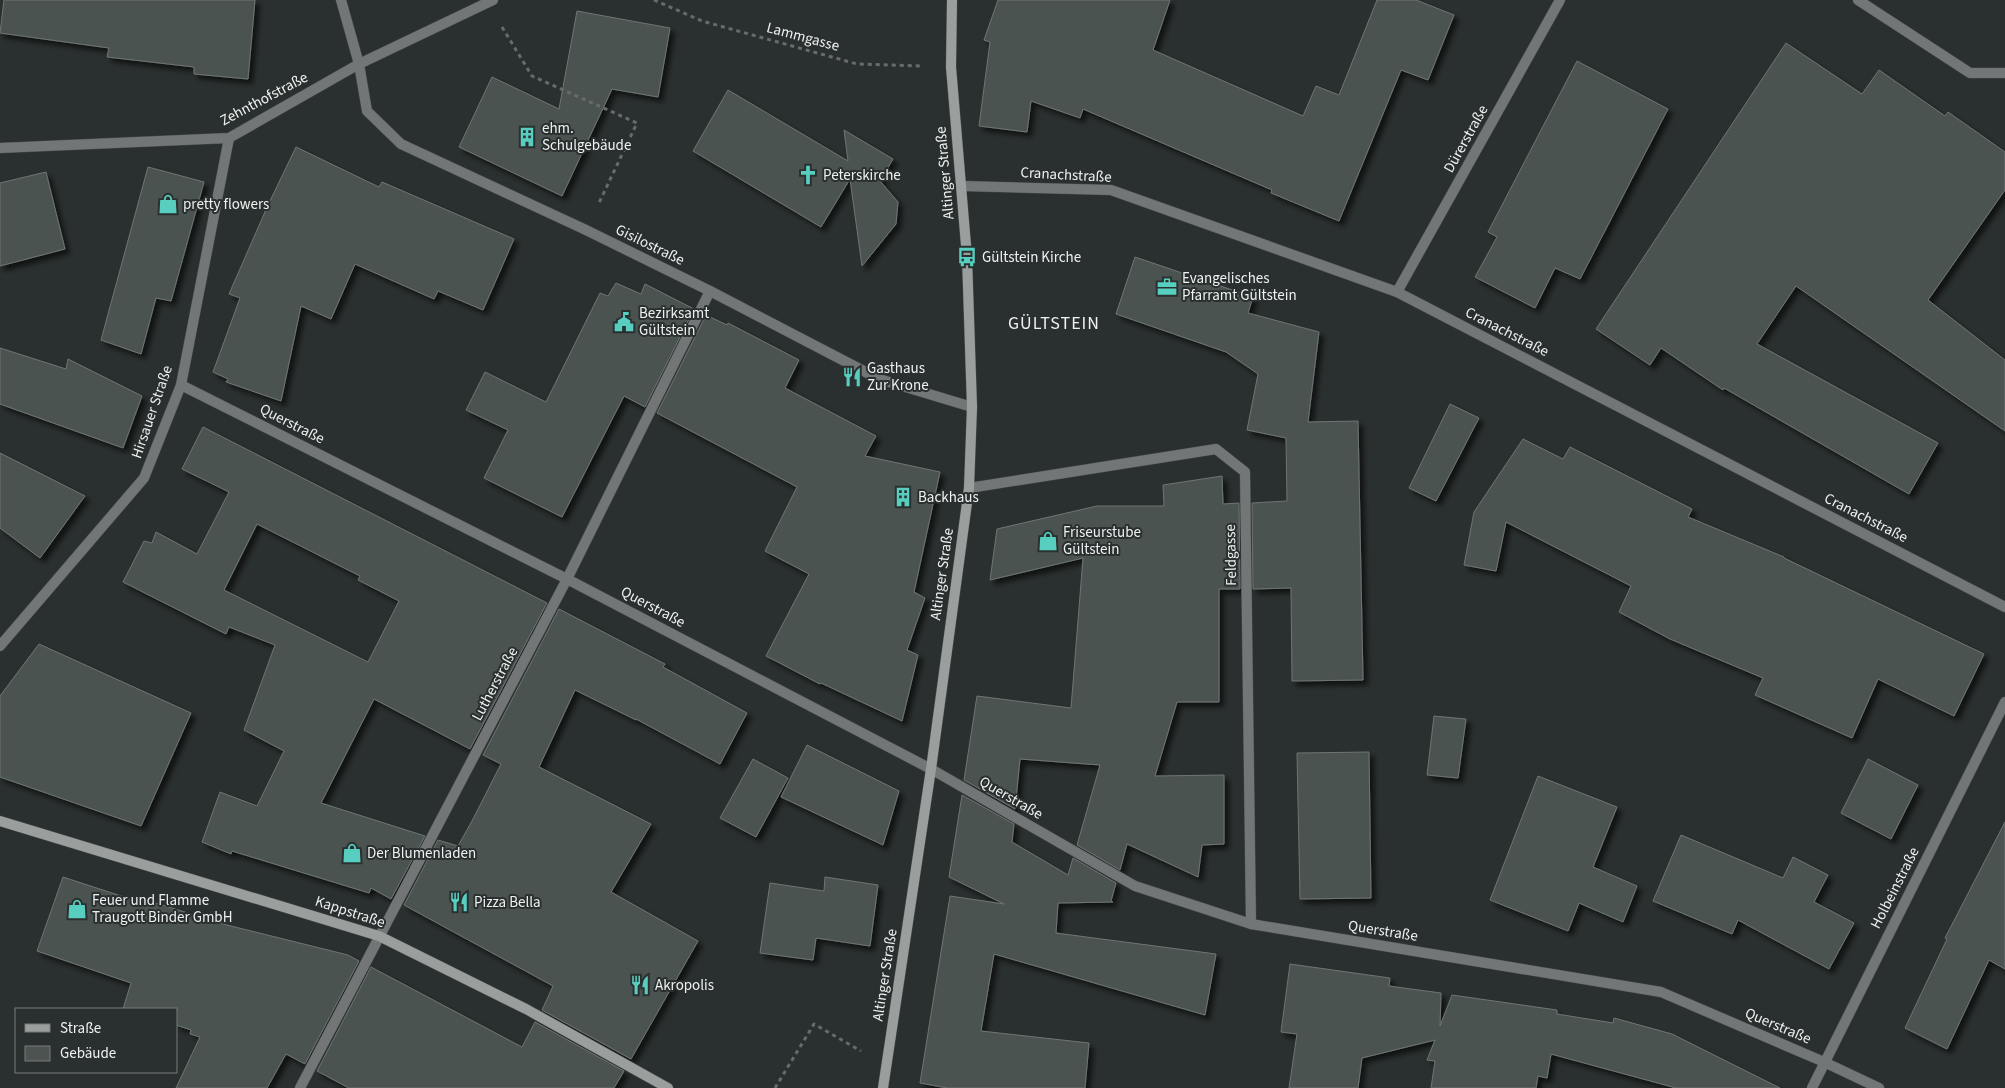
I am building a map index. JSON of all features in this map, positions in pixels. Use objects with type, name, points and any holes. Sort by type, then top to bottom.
[{"type":"street","name":"Gisilostraße","points":[[341,0],[359,64],[368,111],[402,144],[586,230],[710,291],[879,379],[972,408]]},
{"type":"street","name":"Altinger Straße","points":[[883,1088],[931,769],[969,488],[972,408],[967,257],[951,66],[952,0]]},
{"type":"street","name":"Dürerstraße","points":[[1398,292],[1560,0]]},
{"type":"street","points":[[1858,0],[1970,73],[2005,74]]},
{"type":"street","name":"Zehnthofstraße","points":[[0,148],[229,138],[359,64],[490,1]]},
{"type":"street","name":"Hirsauer Straße","points":[[0,646],[144,478],[181,384],[229,138]]},
{"type":"street","name":"Cranachstraße","points":[[962,186],[1110,190],[1398,292],[2005,607]]},
{"type":"street","name":"Lutherstraße","points":[[300,1088],[567,579],[710,291]]},
{"type":"street","name":"Querstraße","points":[[181,384],[567,579],[931,769],[1135,886],[1251,924],[1661,992],[1824,1062],[1879,1088]]},
{"type":"street","name":"Feldgasse","points":[[969,488],[1216,449],[1245,472],[1251,924]]},
{"type":"street","name":"Holbeinstraße","points":[[1812,1088],[2005,702]]},
{"type":"street","name":"Kappstraße","points":[[0,821],[379,936],[526,1009],[668,1088]]},
{"type":"path","name":"Lammgasse","points":[[654,0],[702,21],[858,64],[951,66]]},
{"type":"path","points":[[490,1],[532,76],[637,123],[586,230]]},
{"type":"path","points":[[775,1088],[814,1024],[886,1065]]},
{"type":"building","points":[[4,0],[255,0],[248,79],[194,74],[194,67],[107,57],[109,48],[0,33]]},
{"type":"building","points":[[998,0],[1170,0],[1153,50],[1303,116],[1316,86],[1339,95],[1377,0],[1416,0],[1454,15],[1428,80],[1401,70],[1339,221],[1271,193],[1272,190],[1083,109],[1080,118],[1031,101],[1027,132],[979,126],[990,42],[984,40]]},
{"type":"building","points":[[577,11],[670,28],[658,97],[612,89],[562,196],[459,147],[492,77],[559,109]]},
{"type":"building","points":[[1786,43],[1862,94],[1879,70],[1945,116],[1948,112],[2005,152],[2005,190],[1928,300],[2005,360],[2005,431],[1796,286],[1757,344],[1938,443],[1909,494],[1724,388],[1723,390],[1661,348],[1650,365],[1596,329]]},
{"type":"building","points":[[1577,61],[1668,109],[1580,279],[1555,268],[1535,308],[1475,277],[1497,237],[1488,232]]},
{"type":"building","name":"Peterskirche","points":[[728,90],[848,161],[844,130],[893,159],[880,181],[898,202],[896,224],[862,266],[850,179],[821,227],[693,151]]},
{"type":"building","points":[[296,147],[379,187],[382,182],[514,239],[483,310],[438,291],[434,299],[355,264],[331,319],[301,306],[281,401],[226,382],[228,379],[213,372],[240,298],[229,294]]},
{"type":"building","points":[[148,167],[204,182],[171,301],[156,298],[141,354],[101,340]]},
{"type":"building","points":[[46,172],[65,249],[0,266],[0,183]]},
{"type":"building","points":[[1135,257],[1253,297],[1248,313],[1319,332],[1308,422],[1358,421],[1363,680],[1292,681],[1291,588],[1253,589],[1252,503],[1287,501],[1286,438],[1247,430],[1258,374],[1226,352],[1116,314]]},
{"type":"building","points":[[616,283],[641,294],[645,284],[694,309],[645,407],[624,396],[562,517],[484,478],[508,430],[466,410],[485,372],[546,402],[600,293],[608,296]]},
{"type":"building","points":[[706,315],[727,325],[728,323],[799,360],[785,388],[876,436],[865,456],[940,472],[914,592],[925,598],[907,650],[918,655],[902,721],[820,684],[766,656],[809,574],[765,551],[797,487],[657,413]]},
{"type":"building","points":[[0,348],[66,369],[68,359],[142,396],[123,448],[0,404]]},
{"type":"building","points":[[1450,404],[1479,418],[1436,501],[1409,488]]},
{"type":"building","points":[[203,427],[547,603],[470,749],[374,699],[321,803],[425,836],[391,899],[371,888],[369,893],[232,851],[231,854],[202,842],[220,792],[257,806],[284,751],[244,730],[275,645],[229,627],[226,634],[123,582],[144,541],[152,543],[156,532],[197,554],[229,492],[182,469]],"holes":[[[257,524],[360,576],[358,580],[399,601],[368,662],[224,590]]]},
{"type":"building","points":[[1523,439],[1563,459],[1570,447],[1692,509],[1688,517],[1784,557],[1984,654],[1954,716],[1878,679],[1852,738],[1755,695],[1763,678],[1670,639],[1619,612],[1631,586],[1506,522],[1496,571],[1464,565],[1474,512]]},
{"type":"building","points":[[0,453],[85,496],[40,558],[0,528]]},
{"type":"building","points":[[1222,476],[1223,504],[1239,503],[1240,589],[1219,589],[1219,702],[1177,702],[1155,776],[1224,775],[1224,844],[1202,845],[1198,877],[1127,844],[1120,870],[1077,845],[1100,765],[1020,759],[1015,809],[964,780],[977,696],[1071,708],[1083,558],[990,580],[997,529],[1097,506],[1164,506],[1163,485]]},
{"type":"building","points":[[559,609],[665,664],[663,667],[747,713],[720,764],[636,719],[575,690],[539,767],[651,824],[611,892],[698,941],[631,1059],[542,1010],[553,986],[404,905],[438,840],[458,846],[472,821],[501,764],[483,755]]},
{"type":"building","points":[[39,644],[191,713],[141,826],[0,777],[0,696]]},
{"type":"building","points":[[1434,716],[1466,719],[1458,778],[1427,775]]},
{"type":"building","points":[[807,745],[899,791],[883,845],[781,797]]},
{"type":"building","points":[[1369,752],[1371,898],[1300,899],[1297,753]]},
{"type":"building","points":[[753,759],[788,778],[756,837],[720,818]]},
{"type":"building","points":[[1868,759],[1918,785],[1891,839],[1841,813]]},
{"type":"building","points":[[1538,776],[1617,807],[1593,867],[1637,886],[1623,922],[1579,903],[1568,931],[1490,900]]},
{"type":"building","points":[[962,795],[1014,824],[1012,842],[1068,875],[1073,858],[1116,883],[1111,901],[1113,902],[1058,903],[1056,933],[1216,954],[1205,1015],[994,954],[981,1031],[1089,1043],[1085,1088],[947,1088],[920,1083],[950,896],[1004,904],[949,877]]},
{"type":"building","points":[[2005,822],[2005,969],[1989,960],[1947,1049],[1905,1028],[1947,939],[1945,938]]},
{"type":"building","points":[[1681,835],[1783,878],[1793,857],[1828,875],[1814,902],[1854,923],[1829,969],[1738,920],[1732,934],[1653,901]]},
{"type":"building","points":[[63,877],[155,907],[156,903],[223,924],[348,955],[359,961],[305,1064],[286,1054],[267,1088],[176,1088],[200,1037],[190,1034],[191,1030],[178,1026],[178,1008],[123,1008],[131,983],[37,951]]},
{"type":"building","points":[[825,877],[878,885],[870,946],[816,938],[813,960],[760,953],[770,883],[824,891]]},
{"type":"building","points":[[1290,964],[1390,978],[1389,986],[1441,993],[1440,1026],[1452,995],[1557,1010],[1557,1014],[1613,1023],[1614,1018],[1672,1034],[1780,1088],[1676,1088],[1551,1054],[1547,1078],[1538,1076],[1536,1088],[1431,1088],[1435,1061],[1427,1060],[1435,1040],[1362,1058],[1358,1088],[1289,1088],[1297,1034],[1281,1032]]},
{"type":"building","points":[[371,967],[522,1047],[535,1022],[624,1071],[614,1088],[349,1088],[317,1071]]},
{"type":"place","name":"ehm. Schulgebäude","points":[[527,137]]},
{"type":"place","name":"Peterskirche","points":[[808,175]]},
{"type":"place","name":"pretty flowers","points":[[168,204]]},
{"type":"place","name":"Gültstein Kirche","points":[[967,257]]},
{"type":"place","name":"Evangelisches Pfarramt Gültstein","points":[[1167,287]]},
{"type":"place","name":"Bezirksamt Gültstein","points":[[624,322]]},
{"type":"place","name":"Gasthaus Zur Krone","points":[[852,377]]},
{"type":"place","name":"Backhaus","points":[[903,497]]},
{"type":"place","name":"Friseurstube Gültstein","points":[[1048,541]]},
{"type":"place","name":"Der Blumenladen","points":[[352,853]]},
{"type":"place","name":"Pizza Bella","points":[[459,902]]},
{"type":"place","name":"Feuer und Flamme Traugott Binder GmbH","points":[[77,909]]},
{"type":"place","name":"Akropolis","points":[[640,985]]},
{"type":"district","name":"GÜLTSTEIN","points":[[1054,323]]}]
